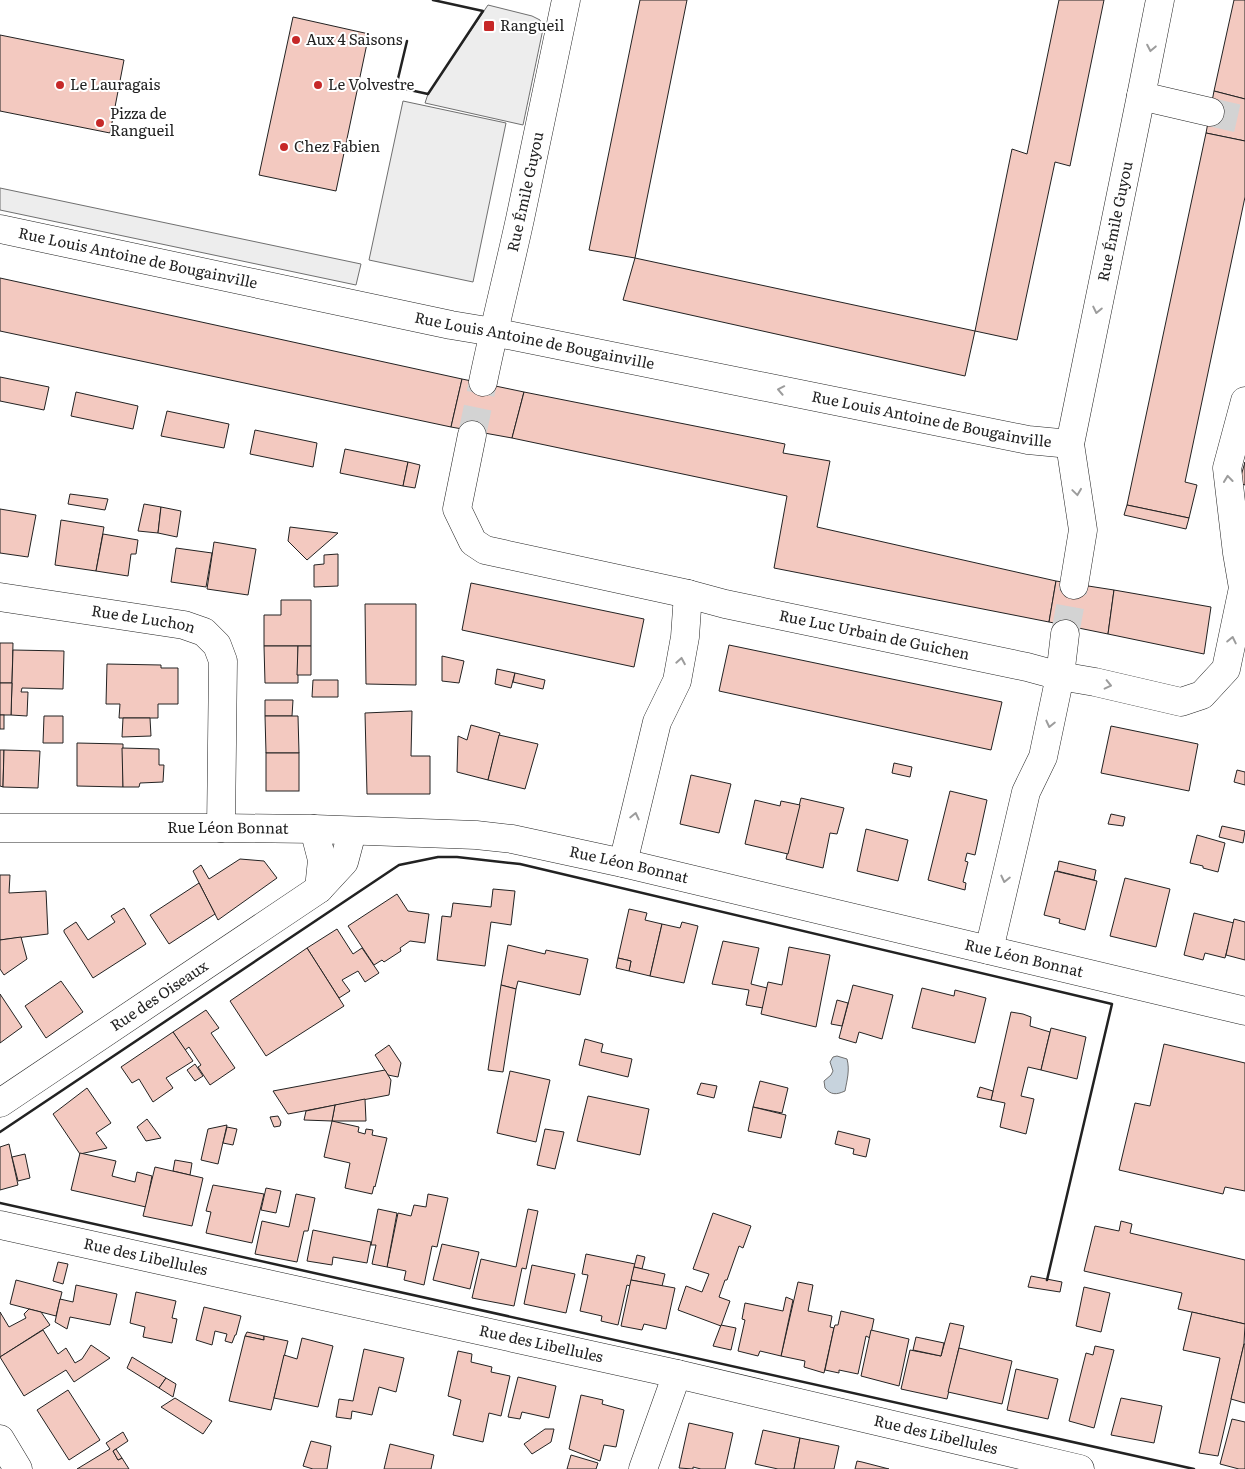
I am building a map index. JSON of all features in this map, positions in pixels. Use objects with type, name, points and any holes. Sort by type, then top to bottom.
[{"type":"street","name":"Rue Émile Guyou","points":[[483,382],[551,77],[566,0]]},
{"type":"street","name":"Rue Émile Guyou","points":[[1070,444],[1160,0]]},
{"type":"street","points":[[1141,96],[1210,112]]},
{"type":"street","name":"Rue Louis Antoine de Bougainville","points":[[0,228],[451,325],[1019,438],[1070,444]]},
{"type":"street","name":"Rue Luc Urbain de Guichen","points":[[472,434],[457,509],[473,542],[485,550],[688,594],[725,604],[1017,665],[1182,702],[1202,695],[1226,668],[1243,588],[1227,468],[1245,400]]},
{"type":"street","points":[[1070,444],[1082,530],[1074,585]]},
{"type":"street","points":[[623,863],[657,722],[677,681],[685,637],[688,594]]},
{"type":"street","name":"Rue de Luchon","points":[[0,597],[184,625],[204,632],[217,645],[223,660],[221,828]]},
{"type":"street","points":[[989,950],[1026,792],[1043,757],[1060,676],[1065,634]]},
{"type":"street","name":"Rue Léon Bonnat","points":[[0,828],[221,828],[476,835],[512,839],[623,863],[1245,1011]]},
{"type":"street","points":[[314,830],[322,860],[319,889]]},
{"type":"street","name":"Rue des Oiseaux","points":[[0,1103],[319,889],[344,862],[352,832]]},
{"type":"street","name":"Rue des Libellules","points":[[0,1225],[676,1374],[1080,1469]]},
{"type":"street","points":[[643,1469],[676,1374]]},
{"type":"street","points":[[0,1439],[18,1469]]},
{"type":"shaded area","points":[[488,5],[532,16],[540,20],[543,29],[523,125],[425,103],[428,94]]},
{"type":"shaded area","points":[[403,101],[506,123],[473,282],[369,260]]},
{"type":"shaded area","points":[[0,188],[361,264],[356,285],[0,210]]},
{"type":"shaded area","points":[[837,1056],[847,1059],[848,1071],[845,1091],[834,1094],[825,1088],[824,1081],[833,1071],[830,1062],[833,1057]]},
{"type":"building","points":[[640,0],[687,0],[635,258],[589,250]]},
{"type":"building","points":[[1059,0],[1104,0],[1070,166],[1055,162],[1017,340],[975,331],[1012,149],[1027,154]]},
{"type":"building","points":[[1234,0],[1245,0],[1245,99],[1214,91]]},
{"type":"building","name":"Le Volvestre","points":[[293,17],[369,34],[336,191],[259,175]]},
{"type":"building","name":"Le Lauragais","points":[[0,35],[124,60],[110,133],[0,111]]},
{"type":"building","points":[[1214,91],[1245,99],[1245,141],[1206,133]]},
{"type":"building","points":[[1206,133],[1245,141],[1245,197],[1185,482],[1197,485],[1189,518],[1127,505]]},
{"type":"building","points":[[635,258],[975,331],[965,376],[623,300]]},
{"type":"building","points":[[0,278],[462,379],[451,427],[0,331]]},
{"type":"building","points":[[0,377],[49,387],[44,410],[0,401]]},
{"type":"building","points":[[462,379],[524,392],[512,438],[451,427]]},
{"type":"building","points":[[76,392],[138,406],[133,429],[71,416]]},
{"type":"building","points":[[524,392],[785,444],[783,453],[830,461],[817,527],[1056,581],[1049,622],[774,568],[787,496],[512,438]]},
{"type":"building","points":[[167,411],[229,424],[224,448],[161,436]]},
{"type":"building","points":[[255,430],[317,443],[313,467],[250,454]]},
{"type":"building","points":[[345,449],[408,462],[403,486],[340,473]]},
{"type":"building","points":[[408,462],[420,465],[415,488],[403,486]]},
{"type":"building","points":[[1245,462],[1245,485],[1239,483]]},
{"type":"building","points":[[70,494],[108,499],[105,510],[68,504]]},
{"type":"building","points":[[144,504],[161,507],[158,533],[138,531]]},
{"type":"building","points":[[1127,505],[1189,518],[1186,529],[1124,515]]},
{"type":"building","points":[[161,507],[181,511],[177,537],[158,533]]},
{"type":"building","points":[[0,509],[36,515],[28,557],[0,553]]},
{"type":"building","points":[[61,520],[104,527],[96,571],[55,565]]},
{"type":"building","points":[[290,527],[338,533],[307,560],[288,541]]},
{"type":"building","points":[[103,534],[138,540],[136,554],[131,554],[128,576],[96,571]]},
{"type":"building","points":[[214,542],[256,549],[248,595],[207,589]]},
{"type":"building","points":[[176,548],[212,553],[206,587],[171,582]]},
{"type":"building","points":[[338,554],[338,586],[314,587],[314,565],[324,564],[324,555]]},
{"type":"building","points":[[1056,581],[1114,590],[1108,634],[1049,622]]},
{"type":"building","points":[[471,583],[644,619],[634,667],[462,630]]},
{"type":"building","points":[[1114,590],[1211,607],[1204,654],[1108,634]]},
{"type":"building","points":[[281,600],[311,600],[311,646],[264,646],[264,615],[281,615]]},
{"type":"building","points":[[365,604],[416,604],[416,685],[366,684]]},
{"type":"building","points":[[0,643],[13,643],[12,683],[0,683]]},
{"type":"building","points":[[729,645],[1002,702],[991,750],[719,691]]},
{"type":"building","points":[[264,646],[298,646],[298,683],[265,683]]},
{"type":"building","points":[[298,646],[311,646],[311,675],[297,675]]},
{"type":"building","points":[[13,650],[64,651],[63,689],[22,688],[21,692],[28,692],[27,716],[11,715]]},
{"type":"building","points":[[442,656],[464,661],[459,683],[442,681]]},
{"type":"building","points":[[107,664],[161,665],[161,668],[178,668],[178,704],[158,704],[158,718],[119,718],[120,704],[106,704]]},
{"type":"building","points":[[497,669],[515,673],[511,688],[495,684]]},
{"type":"building","points":[[515,673],[545,680],[543,689],[513,682]]},
{"type":"building","points":[[313,680],[338,680],[338,697],[312,697]]},
{"type":"building","points":[[0,683],[12,683],[11,715],[0,715]]},
{"type":"building","points":[[265,700],[293,700],[292,716],[265,716]]},
{"type":"building","points":[[412,711],[411,756],[430,756],[430,794],[367,794],[365,713]]},
{"type":"building","points":[[0,715],[4,715],[4,729],[0,729]]},
{"type":"building","points":[[44,716],[63,716],[63,743],[43,743]]},
{"type":"building","points":[[265,716],[298,716],[299,753],[266,753]]},
{"type":"building","points":[[123,718],[150,718],[151,736],[122,737]]},
{"type":"building","points":[[471,725],[500,733],[488,780],[457,772],[458,736],[467,740]]},
{"type":"building","points":[[1111,726],[1198,744],[1189,791],[1101,773]]},
{"type":"building","points":[[499,735],[538,744],[525,789],[488,780]]},
{"type":"building","points":[[77,743],[123,744],[123,787],[77,786]]},
{"type":"building","points":[[122,748],[159,749],[159,765],[164,765],[163,782],[140,783],[139,787],[123,787]]},
{"type":"building","points":[[0,750],[4,750],[3,787],[0,786]]},
{"type":"building","points":[[4,750],[40,751],[38,788],[3,787]]},
{"type":"building","points":[[266,753],[299,753],[299,791],[266,791]]},
{"type":"building","points":[[894,763],[912,767],[910,777],[892,773]]},
{"type":"building","points":[[1237,770],[1245,772],[1245,785],[1234,782]]},
{"type":"building","points":[[691,775],[731,784],[719,833],[680,824]]},
{"type":"building","points":[[950,791],[987,800],[975,855],[967,853],[965,861],[968,862],[963,882],[966,883],[965,890],[928,880]]},
{"type":"building","points":[[801,798],[844,808],[837,834],[830,833],[823,868],[786,859]]},
{"type":"building","points":[[755,800],[780,806],[781,801],[800,805],[788,854],[745,844]]},
{"type":"building","points":[[1111,814],[1125,817],[1123,826],[1108,824]]},
{"type":"building","points":[[1222,826],[1245,831],[1243,843],[1219,837]]},
{"type":"building","points":[[866,829],[908,840],[898,881],[857,871]]},
{"type":"building","points":[[1197,835],[1225,843],[1218,872],[1190,863]]},
{"type":"building","points":[[240,859],[264,861],[277,878],[218,920],[193,871],[201,865],[209,879]]},
{"type":"building","points":[[1059,861],[1096,870],[1094,880],[1057,871]]},
{"type":"building","points":[[1055,871],[1097,881],[1085,930],[1059,923],[1060,919],[1044,915]]},
{"type":"building","points":[[0,875],[10,875],[9,893],[46,891],[48,934],[0,940]]},
{"type":"building","points":[[1125,878],[1170,889],[1156,947],[1110,936]]},
{"type":"building","points":[[199,883],[215,914],[169,944],[150,915]]},
{"type":"building","points":[[493,889],[515,891],[511,925],[491,922],[485,966],[437,960],[442,916],[451,917],[453,903],[491,907]]},
{"type":"building","points":[[397,894],[408,911],[429,914],[425,943],[410,941],[400,948],[401,951],[384,962],[382,960],[374,965],[348,926]]},
{"type":"building","points":[[124,908],[146,944],[93,978],[64,930],[76,922],[88,940],[115,922],[111,916]]},
{"type":"building","points":[[629,909],[647,913],[645,920],[662,924],[650,976],[629,971],[631,961],[618,958]]},
{"type":"building","points":[[1194,913],[1234,923],[1225,958],[1205,953],[1203,960],[1184,955]]},
{"type":"building","points":[[1234,919],[1245,922],[1245,960],[1226,955]]},
{"type":"building","points":[[682,922],[698,926],[684,983],[650,976],[662,924],[680,928]]},
{"type":"building","points":[[337,929],[353,954],[362,948],[379,973],[365,982],[358,971],[342,980],[350,991],[339,998],[307,948]]},
{"type":"building","points":[[21,937],[27,959],[4,975],[0,969],[0,940]]},
{"type":"building","points":[[723,941],[759,948],[751,984],[767,988],[763,1008],[746,1005],[749,990],[712,984]]},
{"type":"building","points":[[508,945],[545,954],[546,950],[588,959],[580,995],[518,981],[516,989],[501,985]]},
{"type":"building","points":[[789,947],[830,955],[816,1027],[761,1014],[768,982],[782,985]]},
{"type":"building","points":[[307,948],[344,1006],[266,1056],[230,1001]]},
{"type":"building","points":[[618,958],[631,961],[629,971],[616,968]]},
{"type":"building","points":[[61,981],[83,1012],[46,1038],[25,1006]]},
{"type":"building","points":[[501,985],[516,989],[503,1072],[488,1070]]},
{"type":"building","points":[[853,985],[893,995],[882,1039],[859,1032],[856,1043],[839,1038]]},
{"type":"building","points":[[922,988],[954,996],[955,990],[986,998],[975,1043],[912,1028]]},
{"type":"building","points":[[0,994],[22,1027],[0,1043]]},
{"type":"building","points":[[837,1000],[848,1003],[842,1026],[831,1024]]},
{"type":"building","points":[[206,1010],[219,1028],[211,1033],[235,1068],[210,1085],[198,1067],[201,1065],[189,1047],[185,1050],[173,1032]]},
{"type":"building","points":[[1011,1012],[1031,1017],[1030,1026],[1050,1032],[1041,1070],[1028,1067],[1021,1096],[1034,1099],[1026,1134],[1000,1127],[1005,1103],[991,1100]]},
{"type":"building","points":[[1051,1028],[1086,1037],[1077,1079],[1041,1070]]},
{"type":"building","points":[[173,1032],[193,1061],[166,1078],[173,1088],[153,1102],[139,1079],[132,1083],[121,1067]]},
{"type":"building","points":[[585,1039],[603,1044],[601,1052],[632,1059],[628,1077],[579,1065]]},
{"type":"building","points":[[1164,1044],[1245,1063],[1245,1191],[1225,1187],[1223,1194],[1119,1170],[1135,1103],[1150,1106]]},
{"type":"building","points":[[389,1045],[401,1063],[398,1077],[388,1075],[375,1055]]},
{"type":"building","points":[[195,1064],[203,1076],[195,1081],[187,1070]]},
{"type":"building","points":[[385,1070],[391,1080],[389,1095],[288,1114],[273,1091]]},
{"type":"building","points":[[510,1071],[550,1080],[536,1142],[497,1133]]},
{"type":"building","points":[[760,1081],[788,1088],[782,1113],[753,1107]]},
{"type":"building","points":[[701,1083],[717,1086],[714,1098],[697,1094]]},
{"type":"building","points":[[980,1087],[993,1091],[991,1100],[977,1097]]},
{"type":"building","points":[[87,1088],[111,1123],[96,1133],[107,1148],[80,1154],[53,1114]]},
{"type":"building","points":[[588,1096],[649,1109],[640,1155],[577,1141]]},
{"type":"building","points":[[365,1099],[366,1121],[332,1121],[335,1105]]},
{"type":"building","points":[[335,1105],[332,1121],[304,1120],[306,1111]]},
{"type":"building","points":[[753,1107],[786,1115],[781,1138],[748,1131]]},
{"type":"building","points":[[278,1116],[281,1122],[280,1126],[274,1127],[270,1117]]},
{"type":"building","points":[[147,1119],[161,1138],[146,1141],[137,1127]]},
{"type":"building","points":[[332,1121],[359,1127],[358,1132],[365,1134],[366,1129],[373,1130],[372,1135],[387,1138],[372,1194],[345,1188],[350,1163],[324,1157]]},
{"type":"building","points":[[227,1125],[218,1164],[201,1160],[208,1129]]},
{"type":"building","points":[[227,1127],[237,1129],[233,1145],[223,1143]]},
{"type":"building","points":[[545,1129],[564,1132],[555,1169],[537,1165]]},
{"type":"building","points":[[838,1131],[870,1139],[866,1157],[853,1154],[854,1149],[835,1144]]},
{"type":"building","points":[[9,1144],[18,1185],[0,1190],[0,1147]]},
{"type":"building","points":[[80,1153],[116,1161],[112,1176],[135,1182],[137,1172],[152,1176],[146,1207],[71,1190]]},
{"type":"building","points":[[25,1154],[30,1178],[18,1181],[12,1157]]},
{"type":"building","points":[[175,1160],[192,1163],[190,1175],[173,1171]]},
{"type":"building","points":[[155,1167],[203,1178],[192,1226],[143,1216]]},
{"type":"building","points":[[213,1185],[264,1194],[252,1243],[206,1233],[211,1212],[206,1211]]},
{"type":"building","points":[[266,1188],[281,1191],[276,1213],[261,1210]]},
{"type":"building","points":[[296,1194],[315,1198],[308,1231],[304,1231],[297,1262],[255,1254],[262,1221],[289,1227]]},
{"type":"building","points":[[428,1194],[448,1198],[437,1247],[432,1246],[424,1285],[404,1280],[406,1271],[387,1267],[398,1213],[411,1216],[414,1205],[426,1207]]},
{"type":"building","points":[[378,1209],[397,1213],[387,1267],[372,1264],[376,1245],[371,1245]]},
{"type":"building","points":[[528,1209],[538,1211],[526,1269],[522,1268],[514,1306],[472,1298],[481,1259],[516,1267]]},
{"type":"building","points":[[713,1213],[751,1226],[743,1248],[739,1246],[719,1297],[730,1301],[721,1326],[678,1310],[686,1286],[702,1292],[709,1274],[693,1269]]},
{"type":"building","points":[[1121,1221],[1132,1224],[1130,1233],[1245,1260],[1245,1324],[1178,1309],[1182,1293],[1084,1271],[1095,1226],[1119,1231]]},
{"type":"building","points":[[313,1230],[371,1242],[367,1263],[333,1257],[332,1265],[307,1261]]},
{"type":"building","points":[[442,1244],[479,1252],[470,1289],[433,1280]]},
{"type":"building","points":[[586,1254],[635,1264],[630,1286],[627,1285],[618,1325],[601,1321],[602,1316],[580,1311],[588,1275],[582,1274]]},
{"type":"building","points":[[637,1255],[645,1257],[642,1269],[634,1267]]},
{"type":"building","points":[[58,1262],[68,1264],[63,1284],[53,1281]]},
{"type":"building","points":[[532,1265],[575,1274],[566,1313],[524,1304]]},
{"type":"building","points":[[634,1267],[665,1274],[662,1286],[631,1280]]},
{"type":"building","points":[[1031,1276],[1062,1282],[1060,1292],[1028,1287]]},
{"type":"building","points":[[16,1280],[62,1292],[56,1316],[10,1304]]},
{"type":"building","points":[[631,1280],[675,1288],[666,1329],[644,1324],[642,1330],[621,1326]]},
{"type":"building","points":[[798,1282],[813,1285],[808,1311],[832,1316],[830,1327],[834,1328],[824,1373],[804,1367],[805,1361],[781,1356]]},
{"type":"building","points":[[76,1285],[117,1294],[110,1325],[70,1317],[67,1329],[55,1322],[60,1299],[73,1302]]},
{"type":"building","points":[[1084,1287],[1110,1293],[1101,1332],[1076,1326]]},
{"type":"building","points":[[136,1292],[176,1301],[172,1318],[177,1319],[172,1343],[143,1337],[145,1327],[130,1323]]},
{"type":"building","points":[[786,1297],[793,1300],[781,1356],[760,1351],[758,1356],[738,1351],[745,1320],[742,1319],[745,1303],[783,1311]]},
{"type":"building","points":[[204,1307],[241,1316],[232,1343],[225,1341],[227,1334],[215,1331],[212,1345],[196,1340]]},
{"type":"building","points":[[29,1309],[41,1312],[50,1325],[0,1357],[0,1312],[9,1327],[26,1318],[24,1314]]},
{"type":"building","points":[[841,1311],[874,1319],[870,1338],[866,1336],[858,1374],[839,1370],[839,1373],[825,1370],[834,1328],[835,1325],[838,1325]]},
{"type":"building","points":[[1192,1312],[1245,1324],[1244,1344],[1218,1456],[1199,1453],[1220,1358],[1183,1350]]},
{"type":"building","points":[[950,1323],[964,1326],[947,1399],[901,1389],[910,1350],[941,1356]]},
{"type":"building","points":[[721,1325],[736,1328],[731,1350],[713,1346]]},
{"type":"building","points":[[43,1330],[58,1354],[66,1348],[75,1363],[82,1359],[91,1345],[110,1358],[74,1382],[66,1370],[24,1396],[0,1357]]},
{"type":"building","points":[[871,1330],[909,1339],[899,1386],[861,1376]]},
{"type":"building","points":[[247,1332],[264,1336],[264,1340],[245,1336]]},
{"type":"building","points":[[245,1336],[264,1340],[264,1336],[288,1341],[271,1410],[229,1401]]},
{"type":"building","points":[[916,1337],[944,1343],[941,1356],[913,1350]]},
{"type":"building","points":[[302,1338],[333,1346],[318,1407],[274,1398],[284,1355],[297,1359]]},
{"type":"building","points":[[1245,1344],[1245,1403],[1231,1399]]},
{"type":"building","points":[[1095,1346],[1114,1350],[1094,1428],[1069,1421],[1086,1353],[1093,1355]]},
{"type":"building","points":[[959,1348],[1012,1361],[1002,1404],[948,1392]]},
{"type":"building","points":[[364,1349],[404,1358],[396,1392],[379,1387],[372,1415],[352,1411],[351,1419],[336,1417],[339,1399],[353,1401]]},
{"type":"building","points":[[458,1351],[472,1354],[471,1362],[492,1367],[491,1372],[510,1376],[501,1416],[489,1413],[483,1442],[453,1435],[461,1400],[448,1396]]},
{"type":"building","points":[[132,1357],[166,1378],[159,1388],[127,1368]]},
{"type":"building","points":[[1016,1369],[1058,1379],[1048,1419],[1007,1410]]},
{"type":"building","points":[[518,1377],[556,1386],[549,1418],[522,1412],[520,1419],[508,1417]]},
{"type":"building","points":[[166,1378],[176,1384],[173,1397],[159,1388]]},
{"type":"building","points":[[68,1390],[100,1440],[69,1460],[37,1410]]},
{"type":"building","points":[[581,1395],[603,1400],[602,1404],[624,1410],[616,1447],[604,1445],[600,1461],[569,1449]]},
{"type":"building","points":[[175,1398],[212,1421],[203,1434],[161,1407]]},
{"type":"building","points":[[1121,1398],[1162,1406],[1154,1443],[1111,1435]]},
{"type":"building","points":[[1232,1419],[1245,1422],[1245,1469],[1220,1464]]},
{"type":"building","points":[[689,1423],[733,1433],[725,1469],[679,1468]]},
{"type":"building","points":[[545,1429],[554,1429],[551,1442],[532,1454],[524,1444]]},
{"type":"building","points":[[763,1430],[800,1438],[794,1469],[778,1469],[755,1464]]},
{"type":"building","points":[[123,1432],[128,1441],[113,1451],[118,1460],[122,1458],[129,1469],[77,1469],[110,1449],[106,1443]]},
{"type":"building","points":[[800,1438],[839,1446],[834,1469],[794,1469]]},
{"type":"building","points":[[311,1441],[331,1446],[327,1469],[313,1469],[303,1466]]},
{"type":"building","points":[[390,1444],[434,1455],[431,1469],[384,1469]]},
{"type":"building","points":[[116,1449],[122,1458],[118,1460],[113,1451]]},
{"type":"building","points":[[571,1455],[598,1463],[596,1469],[567,1469]]},
{"type":"building","points":[[857,1461],[862,1462],[889,1469],[855,1469]]},
{"type":"tunnel","points":[[1210,112],[1245,120]]},
{"type":"tunnel","points":[[472,435],[483,382]]},
{"type":"tunnel","points":[[1065,634],[1074,585]]},
{"type":"wall","points":[[407,41],[396,87],[428,94],[483,11],[433,0]]},
{"type":"wall","points":[[0,1132],[399,865],[438,857],[457,857],[520,864],[1112,1004],[1047,1280]]},
{"type":"wall","points":[[0,1203],[1194,1469]]},
{"type":"place","name":"Rangueil","points":[[489,26]]},
{"type":"place","name":"Aux 4 Saisons","points":[[296,40]]},
{"type":"place","name":"Le Lauragais","points":[[60,85]]},
{"type":"place","name":"Le Volvestre","points":[[318,85]]},
{"type":"place","name":"Pizza de Rangueil","points":[[100,123]]},
{"type":"place","name":"Chez Fabien","points":[[284,147]]}]
